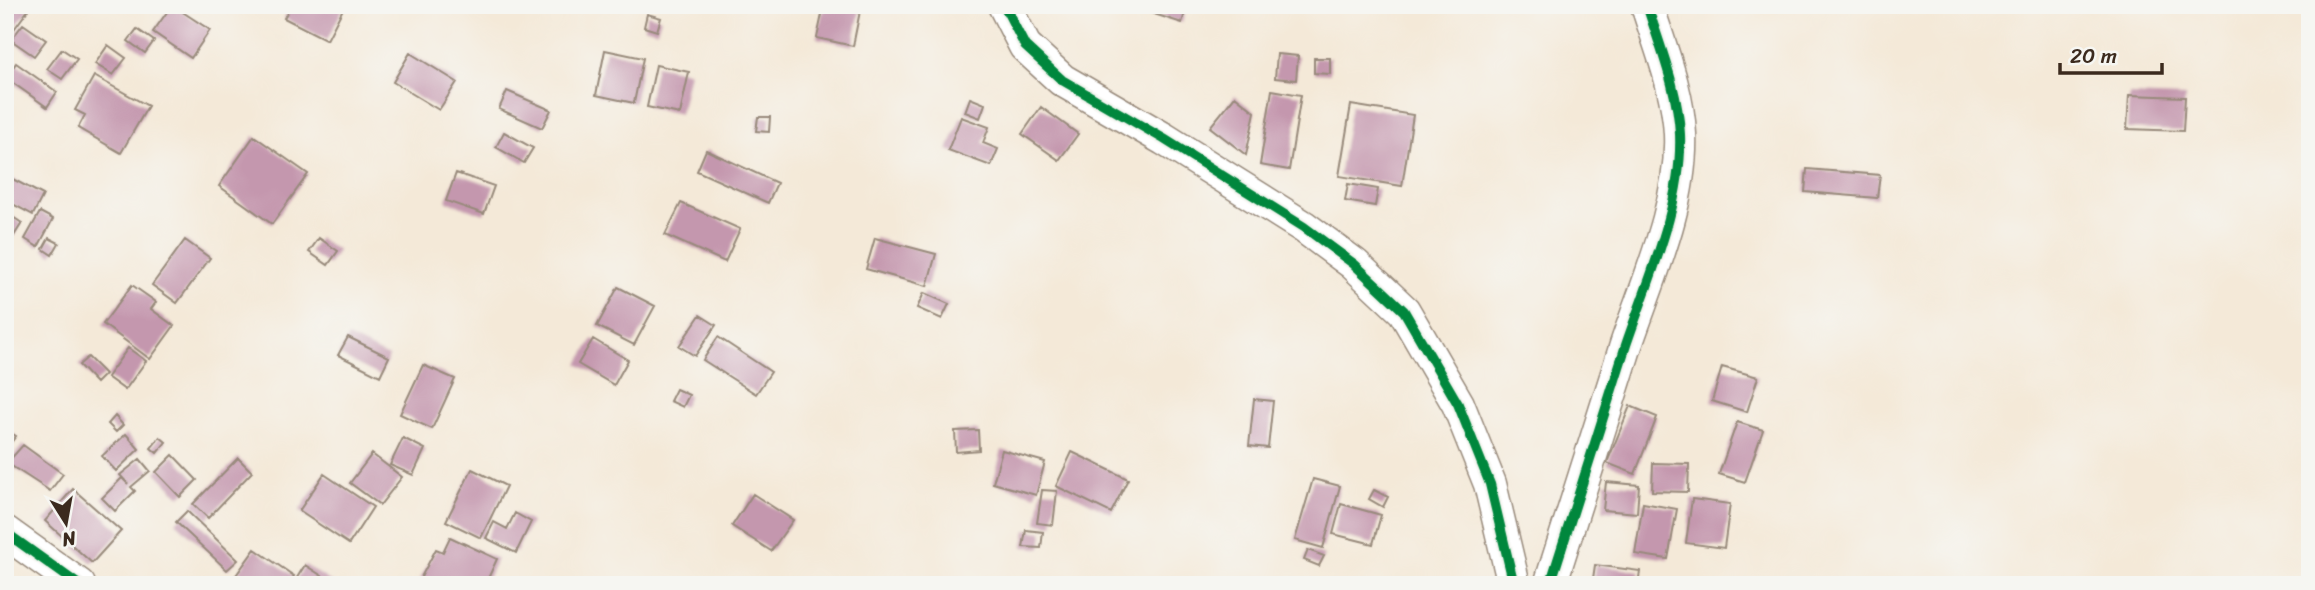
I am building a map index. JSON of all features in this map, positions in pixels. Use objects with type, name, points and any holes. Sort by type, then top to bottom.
[{"type":"street","points":[[1004,5],[1025,46],[1062,80],[1164,139],[1304,227],[1354,264],[1404,311],[1458,404],[1490,484],[1514,585]]},
{"type":"street","points":[[1550,585],[1596,435],[1664,234],[1677,186],[1680,134],[1673,91],[1647,5]]},
{"type":"street","points":[[5,532],[79,585]]},
{"type":"building","points":[[5,5],[21,5],[28,10],[12,32],[5,28]]},
{"type":"building","points":[[172,5],[210,30],[191,58],[153,32]]},
{"type":"building","points":[[291,5],[345,5],[327,40],[284,18]]},
{"type":"building","points":[[824,5],[860,11],[853,46],[817,38]]},
{"type":"building","points":[[1150,5],[1174,5],[1186,9],[1182,23],[1148,12]]},
{"type":"building","points":[[647,14],[661,18],[657,31],[644,27]]},
{"type":"building","points":[[23,24],[46,40],[34,56],[11,40]]},
{"type":"building","points":[[137,29],[154,41],[145,53],[128,41]]},
{"type":"building","points":[[108,45],[126,58],[113,75],[95,64]]},
{"type":"building","points":[[62,49],[77,59],[62,79],[47,69]]},
{"type":"building","points":[[605,50],[643,58],[634,103],[596,95]]},
{"type":"building","points":[[410,53],[457,82],[439,110],[393,82]]},
{"type":"building","points":[[1277,54],[1298,56],[1296,80],[1275,78]]},
{"type":"building","points":[[1314,58],[1330,58],[1330,74],[1314,73]]},
{"type":"building","points":[[16,63],[57,92],[47,107],[6,78]]},
{"type":"building","points":[[656,65],[689,72],[680,114],[647,107]]},
{"type":"building","points":[[94,76],[148,106],[121,153],[78,128],[85,115],[75,110]]},
{"type":"building","points":[[1272,90],[1301,95],[1289,170],[1260,165]]},
{"type":"building","points":[[507,91],[551,110],[542,128],[499,109]]},
{"type":"building","points":[[2129,95],[2185,97],[2183,131],[2127,129]]},
{"type":"building","points":[[1235,96],[1255,112],[1246,155],[1210,127]]},
{"type":"building","points":[[970,98],[985,104],[980,118],[965,112]]},
{"type":"building","points":[[1351,105],[1413,115],[1402,186],[1339,176]]},
{"type":"building","points":[[1041,107],[1078,134],[1059,160],[1022,134]]},
{"type":"building","points":[[758,117],[770,117],[769,132],[756,131]]},
{"type":"building","points":[[961,117],[989,127],[983,143],[998,149],[991,166],[948,150]]},
{"type":"building","points":[[504,132],[533,148],[524,163],[496,147]]},
{"type":"building","points":[[254,136],[308,174],[272,224],[219,186]]},
{"type":"building","points":[[706,150],[777,183],[768,203],[697,171]]},
{"type":"building","points":[[1807,169],[1880,175],[1877,198],[1805,192]]},
{"type":"building","points":[[456,173],[494,186],[484,214],[446,201]]},
{"type":"building","points":[[5,175],[43,195],[33,215],[5,200]]},
{"type":"building","points":[[1348,184],[1378,189],[1375,206],[1345,201]]},
{"type":"building","points":[[681,203],[740,229],[725,262],[665,235]]},
{"type":"building","points":[[5,212],[22,223],[5,250]]},
{"type":"building","points":[[40,212],[53,219],[38,247],[25,239]]},
{"type":"building","points":[[49,238],[59,243],[52,255],[43,249]]},
{"type":"building","points":[[319,238],[338,251],[328,265],[309,252]]},
{"type":"building","points":[[875,238],[936,254],[927,286],[866,269]]},
{"type":"building","points":[[185,240],[210,258],[177,303],[152,285]]},
{"type":"building","points":[[132,285],[156,302],[151,309],[174,326],[150,359],[103,324]]},
{"type":"building","points":[[618,287],[655,306],[634,345],[597,326]]},
{"type":"building","points":[[924,293],[949,304],[942,319],[917,308]]},
{"type":"building","points":[[700,315],[716,325],[695,356],[679,346]]},
{"type":"building","points":[[348,337],[389,357],[380,376],[338,355]]},
{"type":"building","points":[[718,337],[771,372],[756,394],[703,360]]},
{"type":"building","points":[[593,339],[628,360],[614,385],[578,364]]},
{"type":"building","points":[[128,348],[146,361],[125,390],[107,377]]},
{"type":"building","points":[[88,357],[105,374],[96,383],[79,365]]},
{"type":"building","points":[[423,365],[455,379],[432,429],[400,414]]},
{"type":"building","points":[[1722,367],[1758,377],[1747,412],[1712,401]]},
{"type":"building","points":[[676,389],[689,395],[683,407],[670,401]]},
{"type":"building","points":[[1254,399],[1273,401],[1268,448],[1249,446]]},
{"type":"building","points":[[1630,406],[1657,417],[1635,474],[1607,463]]},
{"type":"building","points":[[115,416],[123,425],[116,432],[108,424]]},
{"type":"building","points":[[1737,422],[1763,430],[1745,482],[1719,474]]},
{"type":"building","points":[[5,429],[16,436],[10,444],[5,441]]},
{"type":"building","points":[[978,430],[979,450],[956,452],[955,431]]},
{"type":"building","points":[[126,434],[139,449],[116,471],[102,456]]},
{"type":"building","points":[[160,437],[166,442],[157,453],[151,448]]},
{"type":"building","points":[[403,438],[425,449],[413,475],[390,465]]},
{"type":"building","points":[[23,445],[63,474],[50,491],[7,463]]},
{"type":"building","points":[[1002,450],[1045,462],[1036,495],[993,483]]},
{"type":"building","points":[[1072,452],[1128,479],[1111,513],[1056,486]]},
{"type":"building","points":[[372,454],[402,477],[380,505],[350,483]]},
{"type":"building","points":[[173,455],[197,480],[180,497],[156,472]]},
{"type":"building","points":[[238,458],[252,472],[208,518],[193,504]]},
{"type":"building","points":[[140,459],[150,471],[131,487],[135,491],[115,511],[102,498],[122,478],[128,484],[120,475]]},
{"type":"building","points":[[1653,463],[1689,464],[1688,492],[1652,491]]},
{"type":"building","points":[[472,469],[506,486],[481,538],[446,521]]},
{"type":"building","points":[[324,474],[373,507],[349,544],[299,511]]},
{"type":"building","points":[[1313,479],[1340,486],[1323,548],[1295,540]]},
{"type":"building","points":[[1606,482],[1639,485],[1637,513],[1603,510]]},
{"type":"building","points":[[73,489],[121,531],[92,563],[45,521]]},
{"type":"building","points":[[1042,490],[1057,491],[1053,525],[1037,523]]},
{"type":"building","points":[[1374,490],[1388,497],[1383,507],[1369,499]]},
{"type":"building","points":[[753,494],[793,520],[771,551],[732,526]]},
{"type":"building","points":[[1692,499],[1730,504],[1724,548],[1686,543]]},
{"type":"building","points":[[1643,503],[1677,509],[1668,559],[1635,554]]},
{"type":"building","points":[[1341,504],[1381,515],[1373,544],[1333,534]]},
{"type":"building","points":[[187,511],[238,560],[227,570],[176,522]]},
{"type":"building","points":[[515,513],[531,522],[516,553],[486,538],[494,522],[507,529]]},
{"type":"building","points":[[1026,530],[1043,532],[1041,548],[1023,547]]},
{"type":"building","points":[[450,537],[497,559],[485,585],[427,585],[428,582],[420,579],[436,549],[443,552]]},
{"type":"building","points":[[255,549],[294,576],[288,585],[229,585]]},
{"type":"building","points":[[1308,550],[1324,556],[1319,566],[1304,560]]},
{"type":"building","points":[[305,565],[336,585],[293,584]]},
{"type":"building","points":[[1595,565],[1640,571],[1638,585],[1592,585]]},
{"type":"cycle path","points":[[1004,5],[1025,46],[1062,80],[1164,139],[1304,227],[1354,264],[1404,311],[1458,404],[1490,484],[1514,585]]},
{"type":"cycle path","points":[[1550,585],[1626,345],[1654,268],[1676,187],[1679,118],[1668,69],[1647,5]]},
{"type":"cycle path","points":[[5,532],[79,585]]}]
